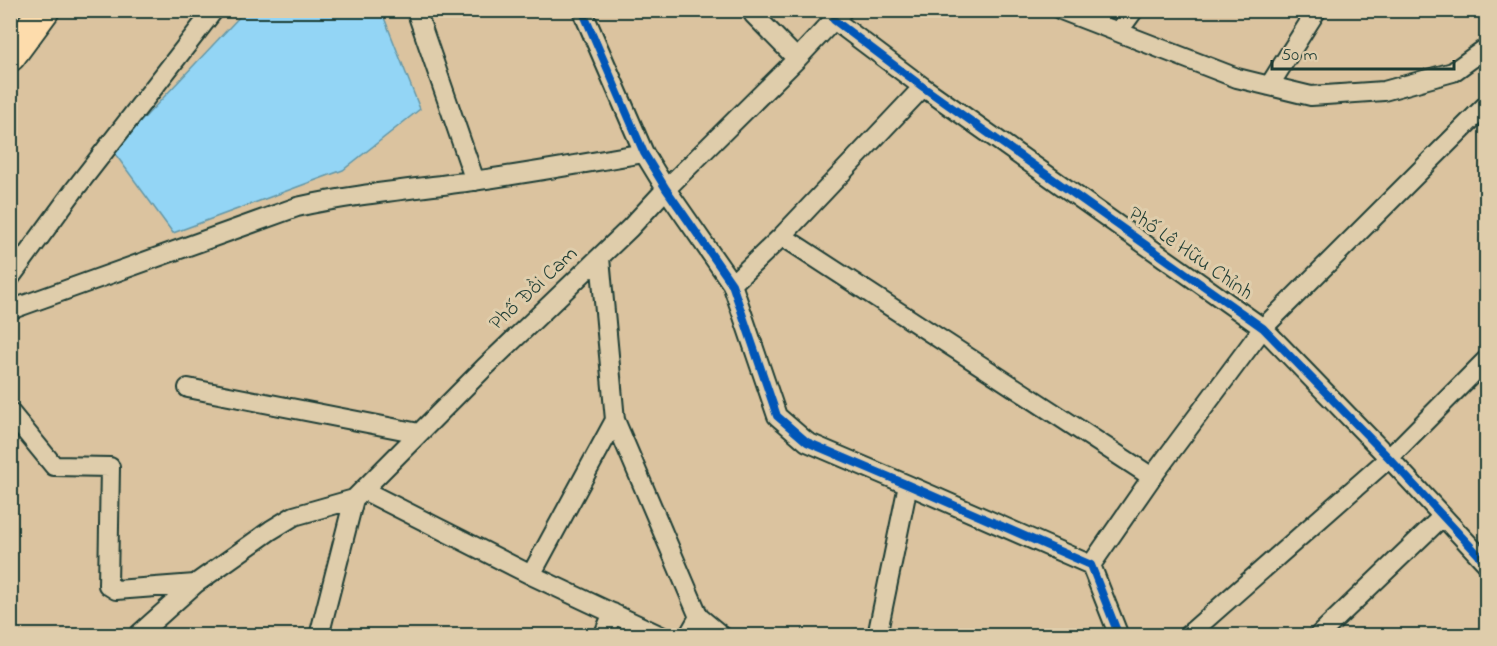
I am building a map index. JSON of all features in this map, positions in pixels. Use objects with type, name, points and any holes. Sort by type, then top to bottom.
[{"type":"main road","points":[[10,56],[44,10]]},
{"type":"street","points":[[10,278],[75,189],[214,10]]},
{"type":"street","points":[[416,10],[475,181]]},
{"type":"street","points":[[582,10],[644,153],[666,189],[732,284],[777,416],[807,442],[1091,565],[1119,636]]},
{"type":"street","points":[[751,10],[753,15],[797,59]]},
{"type":"street","points":[[1061,10],[1237,78],[1311,96],[1384,91],[1453,72],[1486,48]]},
{"type":"street","points":[[1118,32],[1134,10]]},
{"type":"street","points":[[1269,86],[1317,10]]},
{"type":"street","name":"Phố Đồi Cam","points":[[359,495],[484,368],[600,258],[838,15]]},
{"type":"street","name":"Phố Lê Hữu Chỉnh","points":[[838,15],[923,87],[1263,328],[1389,458],[1486,563]]},
{"type":"street","points":[[732,284],[782,236],[923,87]]},
{"type":"street","points":[[1091,565],[1152,477],[1263,328],[1486,105]]},
{"type":"street","points":[[10,310],[297,207],[336,198],[475,181],[644,153]]},
{"type":"street","points":[[782,236],[1152,477]]},
{"type":"street","points":[[600,258],[615,420],[699,617],[722,636]]},
{"type":"street","points":[[1187,636],[1389,458],[1486,360]]},
{"type":"street","points":[[188,388],[419,433]]},
{"type":"street","points":[[10,412],[54,466],[110,467],[108,585],[116,590],[195,584]]},
{"type":"street","points":[[531,575],[615,420]]},
{"type":"street","points":[[877,636],[908,484]]},
{"type":"street","points":[[319,636],[359,495]]},
{"type":"street","points":[[138,636],[195,584],[272,530],[294,516],[359,495],[661,636]]},
{"type":"street","points":[[1318,636],[1442,517]]},
{"type":"street","points":[[603,636],[613,614]]},
{"type":"street","points":[[688,636],[699,617]]},
{"type":"water","points":[[245,11],[378,11],[383,15],[420,109],[343,170],[173,233],[113,151]]},
{"type":"cycle path","points":[[582,10],[644,153],[666,189],[732,284],[777,416],[807,442],[1091,565],[1119,636]]},
{"type":"cycle path","points":[[834,20],[923,87],[1263,328],[1389,458],[1486,563]]}]
